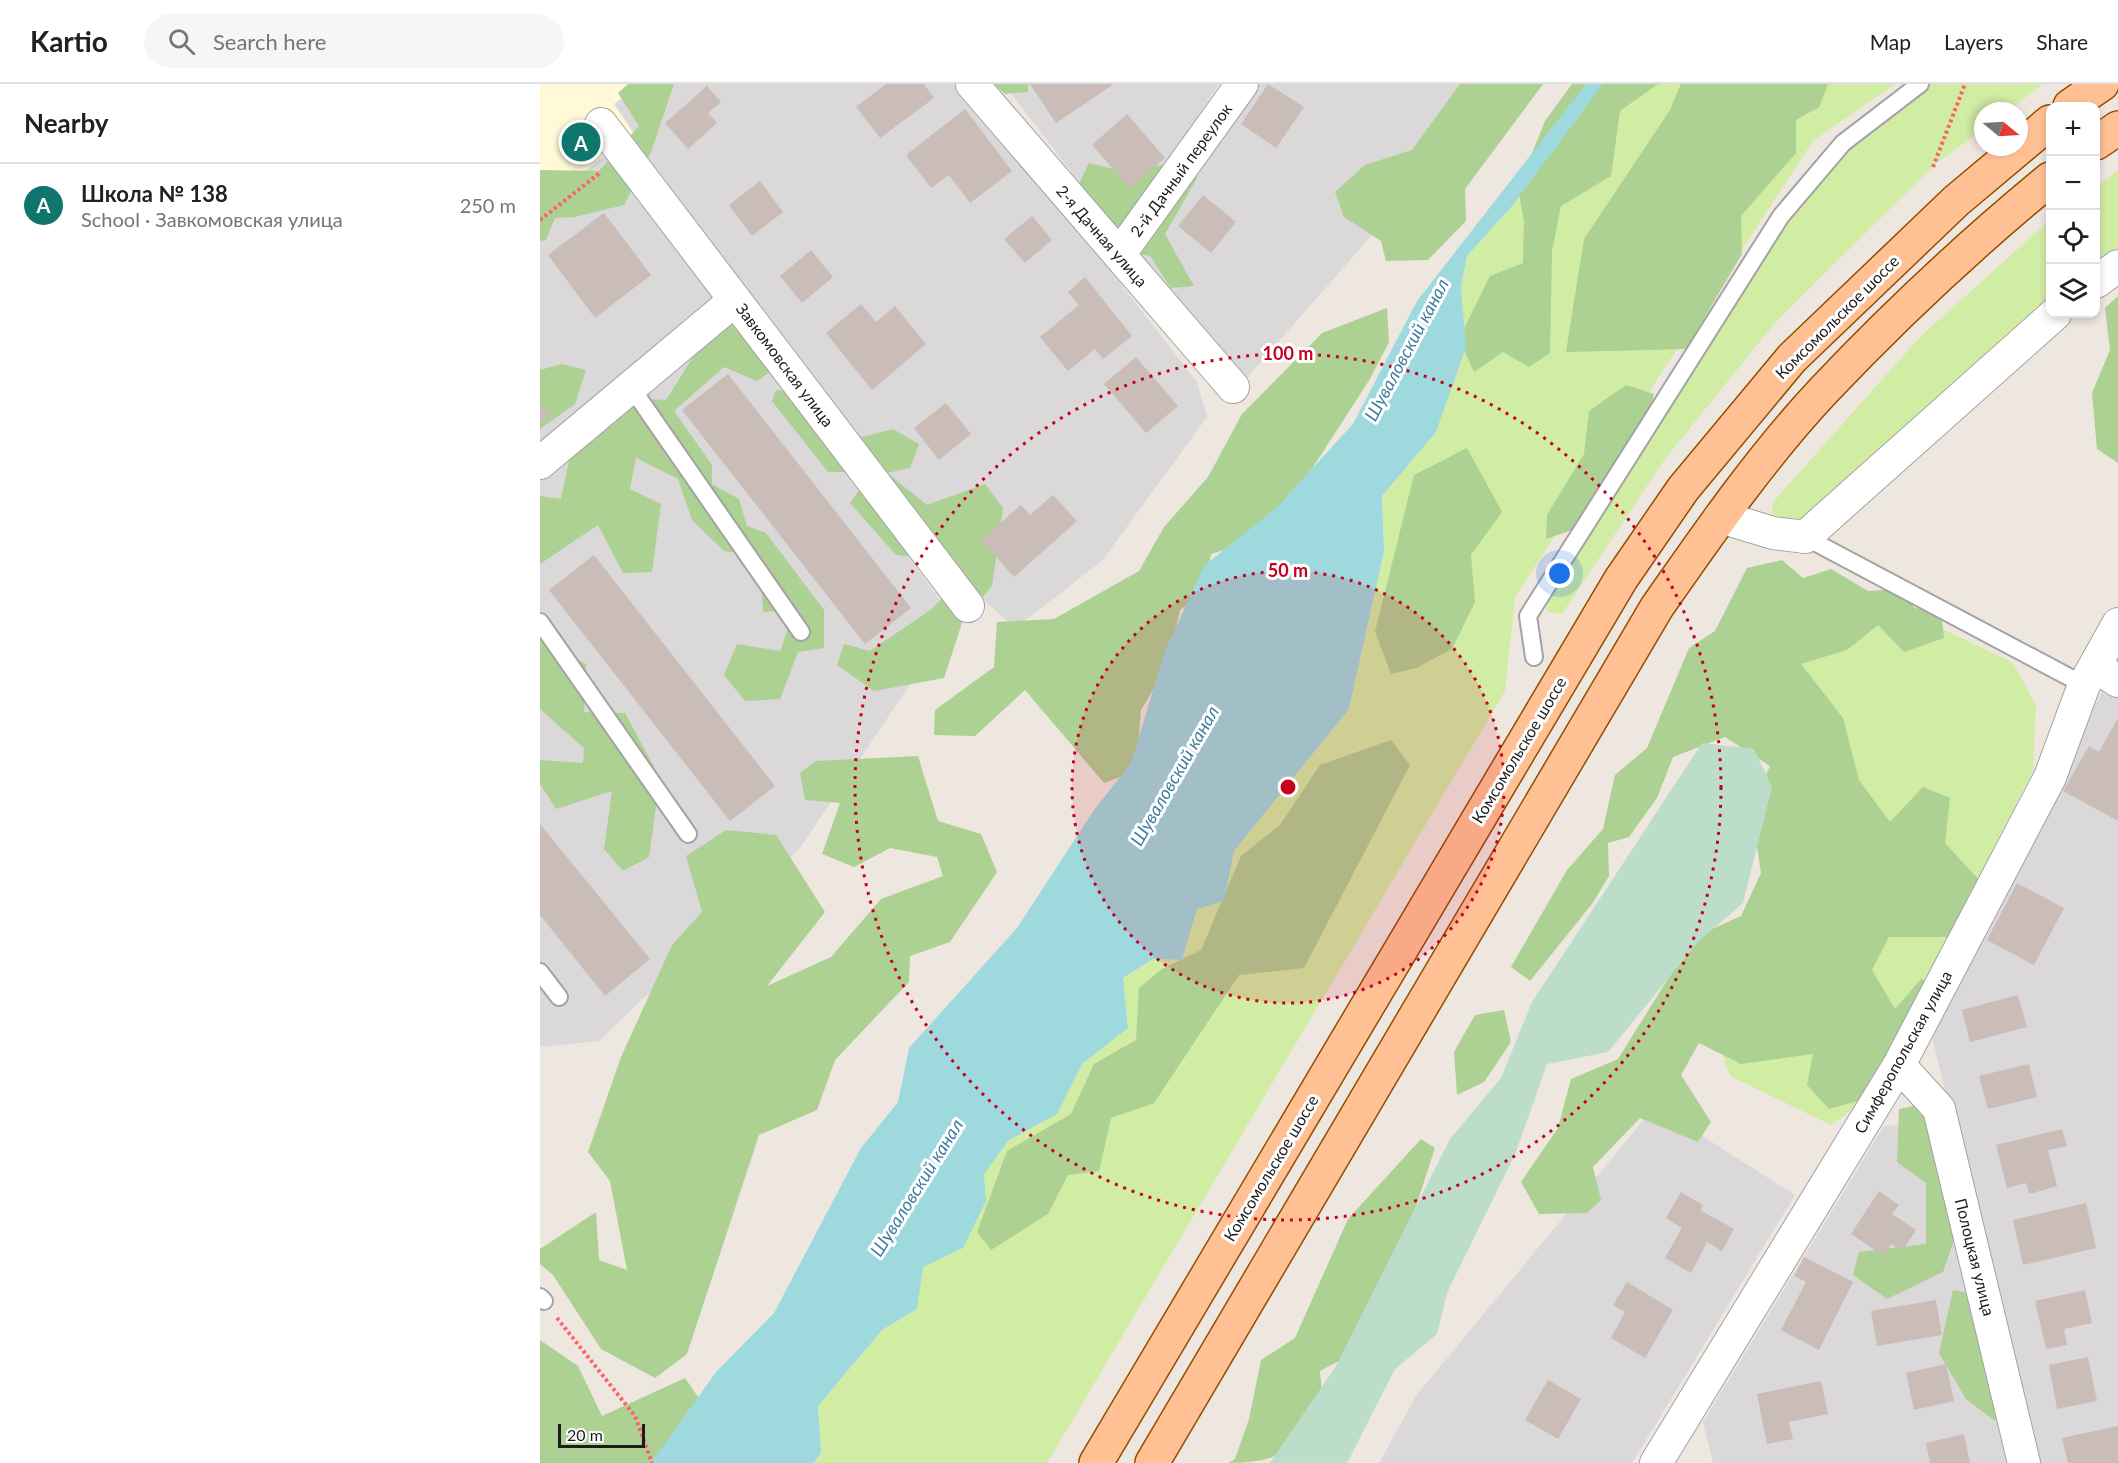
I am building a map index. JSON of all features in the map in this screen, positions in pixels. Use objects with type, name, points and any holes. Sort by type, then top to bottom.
[{"type":"main road","points":[[2076,102],[2102,84]]},
{"type":"main road","name":"Комсомольское шоссе","points":[[1096,1463],[1621,579],[1683,489],[1792,358],[1956,201],[2046,125]]},
{"type":"main road","points":[[2100,140],[2118,128]]},
{"type":"main road","points":[[1152,1463],[1657,607],[1720,517],[1823,391],[1980,237],[2046,182]]},
{"type":"street","name":"2-я Дачная улица","points":[[972,84],[1233,387]]},
{"type":"street","name":"2-й Дачный переулок","points":[[1119,255],[1242,84]]},
{"type":"street","name":"Завкомовская улица","points":[[601,124],[968,606]]},
{"type":"street","points":[[2100,279],[2118,266]]},
{"type":"street","points":[[540,463],[735,300]]},
{"type":"street","points":[[1720,517],[1773,533],[1805,537],[2051,318]]},
{"type":"street","name":"Симферопольская улица","points":[[1658,1462],[1899,1065],[2050,777],[2099,677],[2118,624]]},
{"type":"street","name":"Полоцкая улица","points":[[1899,1065],[1939,1109],[2024,1463]]},
{"type":"lane","points":[[1534,657],[1528,616],[1781,216],[1843,143],[1920,84]]},
{"type":"lane","points":[[631,387],[801,632]]},
{"type":"lane","points":[[1805,537],[2099,677]]},
{"type":"lane","points":[[540,622],[688,834]]},
{"type":"lane","points":[[540,972],[559,997]]},
{"type":"path","points":[[1933,167],[1965,84]]},
{"type":"path","points":[[540,220],[624,154]]},
{"type":"path","points":[[542,1299],[635,1416],[652,1463]]},
{"type":"shaded area","points":[[540,84],[640,84],[614,104],[633,133],[540,207]]},
{"type":"shaded area","points":[[640,84],[965,84],[1197,382],[1207,417],[1102,561],[1015,628],[969,587],[655,176],[634,133],[614,104]]},
{"type":"shaded area","points":[[1004,84],[1219,84],[1127,223],[1108,220]]},
{"type":"shaded area","points":[[1253,84],[1492,84],[1422,178],[1245,380],[1131,263]]},
{"type":"shaded area","points":[[611,151],[954,619],[800,848],[599,1041],[540,1047],[540,479],[552,468],[540,450],[540,207]]},
{"type":"shaded area","points":[[2105,686],[2118,694],[2118,1463],[2035,1463],[1930,1028]]},
{"type":"shaded area","points":[[1655,1106],[1795,1195],[1632,1463],[1379,1463],[1416,1396]]},
{"type":"shaded area","points":[[1921,1123],[1938,1153],[2011,1463],[1713,1463],[1703,1422],[1884,1126]]},
{"type":"green space","points":[[628,84],[674,84],[651,152],[624,205],[574,217],[555,218],[546,240],[540,241],[540,170],[599,171],[639,126],[618,93]]},
{"type":"green space","points":[[994,84],[1028,84],[1028,92],[1005,94]]},
{"type":"green space","points":[[1460,84],[1543,84],[1465,189],[1466,221],[1428,260],[1386,261],[1381,241],[1344,217],[1335,192],[1365,165],[1412,150]]},
{"type":"green space","points":[[1572,84],[1658,84],[1620,111],[1611,176],[1561,206],[1552,251],[1550,353],[1529,367],[1503,352],[1474,372],[1459,339],[1490,276],[1523,263],[1524,221],[1518,188],[1545,121]]},
{"type":"green space","points":[[1603,84],[1895,84],[1813,141],[1515,597],[1505,691],[1047,1463],[814,1463],[821,1453],[818,1406],[882,1330],[917,1309],[923,1267],[963,1248],[986,1201],[984,1174],[1009,1140],[1057,1114],[1082,1064],[1128,1028],[1123,978],[1153,959],[1182,960],[1197,909],[1224,901],[1234,851],[1349,709],[1384,551],[1382,496],[1436,432],[1466,348],[1461,287],[1467,256],[1512,206]]},
{"type":"green space","points":[[1681,84],[1828,84],[1819,107],[1796,120],[1796,153],[1741,216],[1742,254],[1686,349],[1566,352],[1584,239],[1670,110]]},
{"type":"green space","points":[[1931,84],[2043,84],[2019,102],[1974,102],[1974,136],[1933,166],[1774,324],[1665,459],[1562,614],[1547,612],[1550,591],[1785,227],[1846,152]]},
{"type":"green space","points":[[1180,160],[1197,178],[1165,234],[1194,286],[1171,288],[1150,256],[1115,249],[1069,204],[1089,163],[1130,173]]},
{"type":"green space","points":[[2118,170],[2118,250],[2100,264],[2100,210],[2100,184]]},
{"type":"green space","points":[[2046,224],[2046,304],[1802,520],[1782,521],[1772,513],[1773,502],[1920,337]]},
{"type":"green space","points":[[2118,296],[2118,463],[2097,449],[2092,393],[2110,350],[2105,308]]},
{"type":"green space","points":[[1387,308],[1389,342],[1370,379],[1293,498],[1250,542],[1211,554],[1204,592],[1180,610],[1167,666],[1141,710],[1136,771],[1104,783],[1025,690],[975,736],[934,735],[935,710],[994,667],[997,622],[1054,619],[1139,571],[1164,527],[1208,477],[1242,414],[1322,333]]},
{"type":"green space","points":[[756,312],[782,333],[776,368],[757,381],[724,367],[674,411],[712,465],[712,484],[739,499],[747,526],[766,533],[824,610],[824,648],[798,652],[780,699],[745,701],[724,675],[737,644],[780,651],[795,610],[763,612],[760,556],[724,551],[692,520],[678,479],[636,458],[630,489],[661,504],[652,572],[623,573],[598,525],[540,564],[540,496],[561,499],[569,461],[608,397],[666,400],[705,338]]},
{"type":"green space","points":[[562,364],[586,370],[575,404],[540,429],[540,370]]},
{"type":"green space","points":[[1626,385],[1654,394],[1650,412],[1575,529],[1546,539],[1547,515],[1584,454],[1589,411]]},
{"type":"green space","points":[[776,390],[828,397],[840,425],[863,437],[893,429],[919,444],[910,468],[887,473],[927,505],[985,484],[1003,508],[992,586],[963,620],[944,678],[874,691],[837,665],[844,644],[870,651],[932,609],[964,574],[954,562],[896,555],[850,503],[872,472],[828,472],[772,401]]},
{"type":"green space","points":[[1467,448],[1502,512],[1471,555],[1475,602],[1452,649],[1416,668],[1391,674],[1375,632],[1414,475]]},
{"type":"green space","points":[[1782,560],[1803,578],[1831,569],[1868,591],[1898,589],[1915,608],[1941,613],[1944,638],[1904,652],[1878,625],[1847,650],[1801,664],[1843,718],[1859,780],[1890,822],[1923,787],[1950,798],[1945,843],[1980,881],[1950,937],[1889,937],[1872,970],[1895,1009],[1921,979],[1936,985],[1872,1097],[1829,1109],[1807,1085],[1813,1054],[1741,1064],[1699,1043],[1681,1075],[1711,1122],[1698,1142],[1640,1118],[1593,1167],[1601,1200],[1587,1213],[1539,1214],[1521,1182],[1558,1128],[1571,1079],[1618,1059],[1694,937],[1741,916],[1761,873],[1751,808],[1770,766],[1725,737],[1673,757],[1657,798],[1629,837],[1608,843],[1609,876],[1592,904],[1530,981],[1511,967],[1567,870],[1603,829],[1615,775],[1647,748],[1689,648],[1715,631],[1747,568]]},
{"type":"green space","points":[[1842,580],[2013,663],[2036,705],[2033,771],[1864,1101],[1831,1125],[1730,1076],[1705,1008],[1785,891],[1761,690]]},
{"type":"green space","points":[[540,638],[586,664],[584,712],[625,713],[660,778],[649,857],[623,871],[604,849],[612,791],[556,809],[540,784],[540,760],[583,763],[584,748],[540,709]]},
{"type":"green space","points":[[1391,740],[1410,765],[1304,968],[1239,975],[1154,1103],[1111,1118],[1099,1171],[1068,1175],[1048,1214],[991,1250],[977,1232],[1007,1151],[1071,1114],[1094,1064],[1136,1040],[1139,988],[1162,969],[1201,950],[1241,856],[1280,825],[1320,765]]},
{"type":"green space","points":[[1702,743],[1754,749],[1772,787],[1743,903],[1698,942],[1608,1052],[1547,1064],[1516,1152],[1447,1293],[1437,1334],[1395,1369],[1347,1463],[1270,1463],[1336,1366],[1450,1139],[1501,1078],[1532,1002]]},
{"type":"green space","points":[[918,756],[938,821],[981,834],[997,872],[950,942],[910,956],[909,982],[835,1060],[817,1110],[759,1135],[687,1354],[655,1378],[601,1349],[553,1275],[540,1264],[540,1249],[596,1212],[599,1260],[627,1270],[610,1181],[588,1152],[621,1057],[672,945],[702,912],[686,856],[726,830],[776,835],[825,912],[767,986],[831,957],[881,899],[943,876],[937,857],[890,848],[854,867],[822,854],[840,803],[805,800],[800,773],[816,761]]},
{"type":"green space","points":[[1504,1010],[1511,1042],[1484,1082],[1457,1095],[1454,1052],[1475,1015]]},
{"type":"green space","points":[[1918,1105],[1937,1132],[1959,1226],[1943,1272],[1887,1299],[1853,1275],[1859,1252],[1926,1244],[1926,1183],[1897,1162],[1899,1109]]},
{"type":"green space","points":[[1421,1139],[1435,1148],[1371,1344],[1320,1371],[1324,1416],[1302,1438],[1272,1457],[1228,1463],[1235,1459],[1249,1419],[1261,1360],[1295,1338],[1348,1219]]},
{"type":"green space","points":[[1953,1290],[1978,1295],[2012,1397],[1995,1421],[1966,1399],[1939,1353]]},
{"type":"green space","points":[[540,1340],[578,1366],[602,1416],[685,1378],[703,1404],[670,1463],[540,1463]]},
{"type":"water","name":"Шуваловский канал","points":[[1586,84],[1603,84],[1512,206],[1467,256],[1461,287],[1466,348],[1436,432],[1382,496],[1384,551],[1349,709],[1234,851],[1224,901],[1197,909],[1182,960],[1153,959],[1123,978],[1128,1028],[1082,1064],[1057,1114],[1009,1140],[984,1174],[986,1201],[963,1248],[923,1267],[917,1309],[882,1330],[818,1406],[821,1453],[814,1463],[651,1463],[716,1372],[774,1313],[861,1148],[898,1102],[909,1048],[1017,928],[1094,810],[1131,763],[1165,651],[1204,566],[1276,508],[1353,424],[1417,301]]},
{"type":"building","points":[[886,84],[924,84],[934,98],[880,138],[856,107]]},
{"type":"building","points":[[1030,84],[1114,84],[1056,123]]},
{"type":"building","points":[[1268,84],[1304,107],[1276,148],[1241,124]]},
{"type":"building","points":[[707,86],[721,102],[708,113],[717,123],[688,149],[665,123]]},
{"type":"building","points":[[965,109],[1012,171],[970,203],[949,175],[931,188],[906,155]]},
{"type":"building","points":[[1127,114],[1165,158],[1130,188],[1092,145]]},
{"type":"building","points":[[760,181],[783,212],[752,236],[729,205]]},
{"type":"building","points":[[1203,195],[1236,222],[1211,253],[1178,226]]},
{"type":"building","points":[[604,213],[651,275],[595,318],[548,255]]},
{"type":"building","points":[[1032,216],[1052,240],[1025,263],[1004,239]]},
{"type":"building","points":[[811,250],[833,277],[802,303],[780,276]]},
{"type":"building","points":[[1085,277],[1132,336],[1103,359],[1095,349],[1068,371],[1040,337],[1079,305],[1068,292]]},
{"type":"building","points":[[861,304],[876,322],[895,306],[926,344],[872,390],[826,333]]},
{"type":"building","points":[[1136,357],[1178,406],[1146,433],[1104,384]]},
{"type":"building","points":[[728,374],[911,608],[865,644],[682,410]]},
{"type":"building","points":[[946,403],[971,434],[939,460],[914,428]]},
{"type":"building","points":[[540,404],[549,415],[540,423]]},
{"type":"building","points":[[1053,495],[1077,521],[1014,577],[981,540],[1021,505],[1030,515]]},
{"type":"building","points":[[594,555],[775,786],[730,821],[549,590]]},
{"type":"building","points":[[2118,718],[2118,821],[2063,791],[2089,746],[2099,752]]},
{"type":"building","points":[[540,824],[650,959],[605,996],[540,915]]},
{"type":"building","points":[[2017,883],[2064,908],[2034,965],[1987,940]]},
{"type":"building","points":[[2018,995],[2027,1027],[1970,1042],[1962,1010]]},
{"type":"building","points":[[2029,1064],[2037,1097],[1988,1109],[1979,1076]]},
{"type":"building","points":[[2062,1129],[2067,1146],[2048,1150],[2057,1186],[2029,1194],[2026,1183],[2007,1188],[1996,1145]]},
{"type":"building","points":[[1879,1191],[1899,1205],[1892,1214],[1916,1230],[1902,1251],[1891,1244],[1884,1256],[1851,1234]]},
{"type":"building","points":[[1681,1192],[1703,1205],[1700,1210],[1734,1229],[1722,1251],[1707,1242],[1691,1273],[1665,1258],[1682,1228],[1666,1218]]},
{"type":"building","points":[[2086,1203],[2096,1248],[2023,1265],[2013,1220]]},
{"type":"building","points":[[1804,1257],[1853,1282],[1819,1350],[1781,1330],[1806,1282],[1794,1276]]},
{"type":"building","points":[[1627,1282],[1673,1310],[1645,1358],[1611,1338],[1625,1312],[1613,1305]]},
{"type":"building","points":[[2085,1290],[2092,1323],[2064,1329],[2067,1345],[2046,1349],[2035,1301]]},
{"type":"building","points":[[1936,1300],[1942,1335],[1877,1346],[1871,1311]]},
{"type":"building","points":[[2088,1357],[2097,1401],[2057,1409],[2049,1365]]},
{"type":"building","points":[[1946,1364],[1954,1401],[1914,1410],[1906,1373]]},
{"type":"building","points":[[1548,1380],[1581,1399],[1558,1439],[1525,1420]]},
{"type":"building","points":[[1821,1381],[1828,1414],[1789,1422],[1793,1439],[1767,1444],[1757,1394]]},
{"type":"building","points":[[2118,1426],[2118,1463],[2068,1463],[2062,1438]]},
{"type":"building","points":[[1964,1434],[1970,1463],[1930,1463],[1926,1443]]},
{"type":"place","name":"Школа № 138","points":[[581,142]]}]
